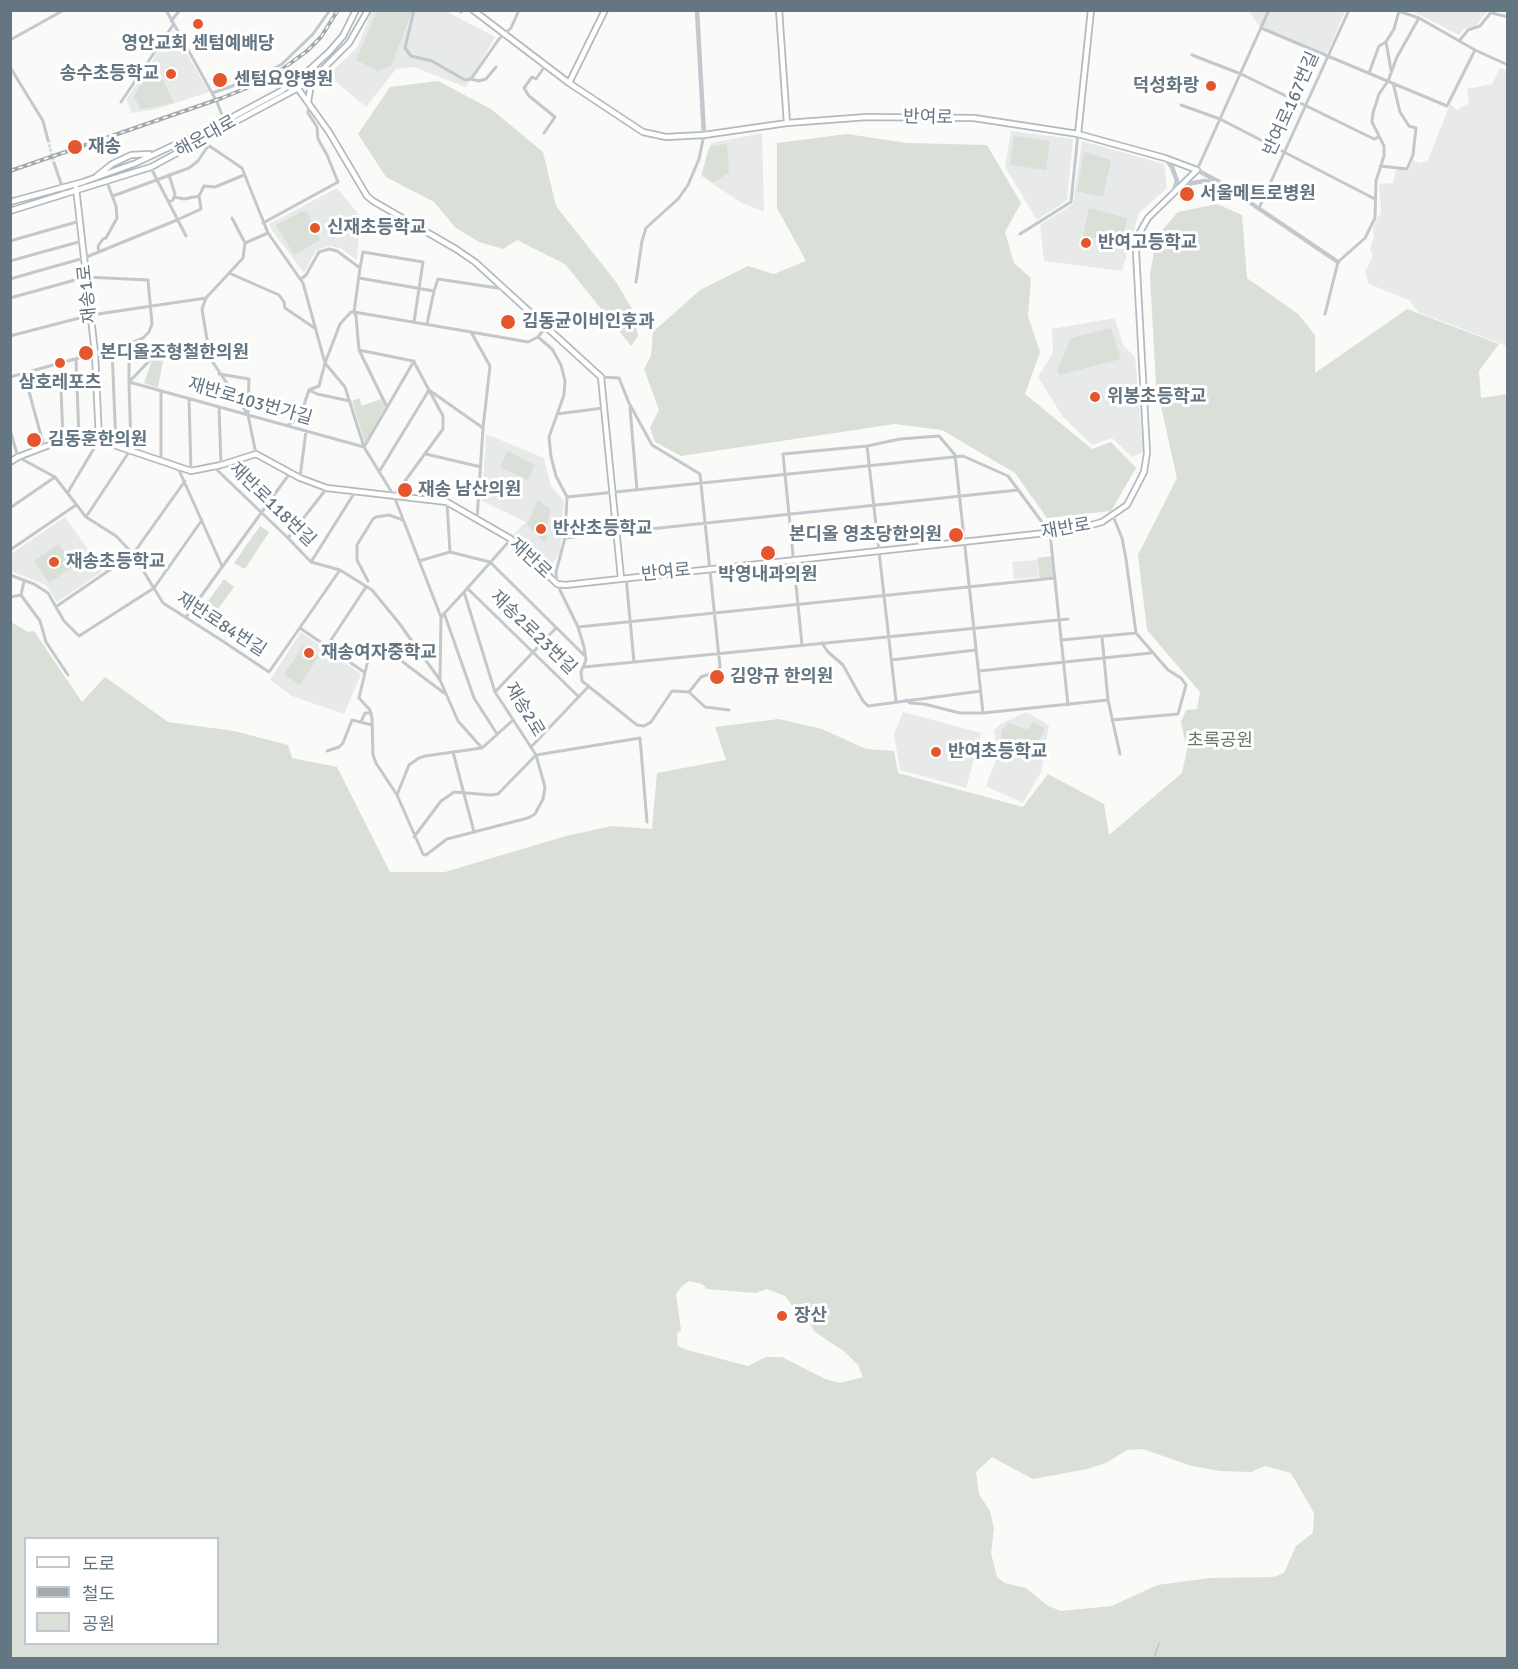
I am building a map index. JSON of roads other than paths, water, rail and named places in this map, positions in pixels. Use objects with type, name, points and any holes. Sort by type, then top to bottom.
[{"type":"main road","name":"해운대로","points":[[75,184],[94,178],[121,159],[131,155],[151,154],[225,121],[294,83],[329,52],[343,36],[356,10]]},
{"type":"main road","name":"해운대로","points":[[10,212],[151,166],[298,88],[349,43],[368,10]]},
{"type":"main road","name":"반여로","points":[[473,10],[569,83],[643,132],[666,137],[704,135],[787,123],[867,117],[974,118],[1078,134],[1165,158],[1197,170]]},
{"type":"main road","points":[[569,83],[605,10]]},
{"type":"main road","points":[[779,10],[787,123]]},
{"type":"main road","points":[[1078,134],[1091,11]]},
{"type":"main road","points":[[308,103],[312,78]]},
{"type":"main road","points":[[294,83],[367,196],[475,262],[601,377],[617,533],[624,578]]},
{"type":"main road","name":"재반로","points":[[710,568],[1050,533],[1083,528],[1102,522],[1127,506],[1144,472],[1148,453],[1136,252],[1140,232],[1148,218],[1174,190],[1197,170]]},
{"type":"main road","points":[[10,202],[75,184]]},
{"type":"main road","name":"재송1로","points":[[75,184],[95,353],[99,440]]},
{"type":"main road","points":[[10,462],[44,447],[79,438],[99,440],[131,449],[191,471],[256,454]]},
{"type":"main road","name":"재반로","points":[[256,454],[300,478],[327,488],[447,502],[510,539],[557,584],[624,578]]},
{"type":"main road","points":[[10,455],[18,457]]},
{"type":"main road","name":"반여로","points":[[624,578],[710,568]]},
{"type":"street","points":[[10,40],[63,10]]},
{"type":"street","points":[[166,10],[212,93],[227,126]]},
{"type":"street","points":[[121,102],[180,10]]},
{"type":"street","points":[[212,93],[256,78],[282,63],[314,34],[330,10]]},
{"type":"street","points":[[414,10],[405,48],[411,56],[432,61],[465,80],[486,79],[496,67]]},
{"type":"street","points":[[471,79],[505,34],[519,10]]},
{"type":"street","points":[[636,282],[646,228],[678,199],[688,185],[699,159],[704,135],[697,10]]},
{"type":"street","points":[[1197,170],[1269,10]]},
{"type":"street","name":"반여로167번길","points":[[1259,208],[1349,10]]},
{"type":"street","points":[[1369,73],[1379,46],[1386,42],[1394,29],[1397,11],[1413,13],[1475,50],[1508,64]]},
{"type":"street","points":[[1460,40],[1468,30],[1480,26],[1492,12],[1508,17]]},
{"type":"street","points":[[1325,314],[1338,262],[1365,238],[1375,218],[1376,181],[1384,156],[1384,146],[1372,122],[1373,113],[1379,94],[1388,81],[1419,18]]},
{"type":"street","points":[[1262,28],[1447,106],[1475,50]]},
{"type":"street","points":[[1386,42],[1392,70]]},
{"type":"street","points":[[1192,55],[1240,74],[1374,139],[1379,137]]},
{"type":"street","points":[[544,133],[555,117],[529,96],[524,88],[532,77],[536,79],[546,65]]},
{"type":"street","points":[[10,67],[43,121],[48,140]]},
{"type":"street","points":[[1380,166],[1407,169],[1413,155],[1416,128],[1408,126],[1400,112],[1393,83]]},
{"type":"street","points":[[263,223],[338,182],[308,113],[308,103]]},
{"type":"street","points":[[1181,105],[1220,119],[1375,199]]},
{"type":"street","points":[[316,127],[323,127]]},
{"type":"street","points":[[317,134],[323,127]]},
{"type":"street","points":[[1020,234],[1071,202],[1078,134]]},
{"type":"street","points":[[201,139],[242,168],[268,233],[307,291],[325,363],[345,387],[364,447],[394,496],[441,617],[440,680],[444,693],[458,721],[482,748]]},
{"type":"street","points":[[113,196],[189,168],[198,161],[208,146]]},
{"type":"street","points":[[1165,158],[1172,166],[1177,181],[1174,190]]},
{"type":"street","points":[[54,163],[64,195]]},
{"type":"street","points":[[151,166],[186,236]]},
{"type":"street","name":"반여로","points":[[1197,170],[1221,183],[1338,262]]},
{"type":"street","points":[[169,175],[175,194],[169,202]]},
{"type":"street","points":[[10,279],[84,258],[177,220],[201,209],[199,196],[204,186],[215,187],[245,175]]},
{"type":"street","points":[[1174,190],[1205,181],[1221,183]]},
{"type":"street","points":[[99,252],[98,246],[106,238],[117,218],[113,196],[107,182]]},
{"type":"street","points":[[174,197],[184,199],[199,196]]},
{"type":"street","points":[[232,218],[245,243],[243,258],[206,298],[202,316],[210,358],[248,416]]},
{"type":"street","points":[[10,241],[80,221]]},
{"type":"street","points":[[245,243],[268,233]]},
{"type":"street","points":[[10,261],[82,241]]},
{"type":"street","points":[[301,279],[306,275],[319,252],[329,249],[337,251],[360,268]]},
{"type":"street","points":[[387,407],[359,350],[354,312],[363,252],[423,262],[414,322]]},
{"type":"street","points":[[229,273],[279,295],[285,308],[316,330]]},
{"type":"street","points":[[10,298],[86,277],[148,280],[152,324],[149,332],[143,338],[129,344],[11,376]]},
{"type":"street","points":[[359,278],[434,291]]},
{"type":"street","points":[[427,324],[438,279],[507,289]]},
{"type":"street","points":[[10,336],[91,315],[206,298]]},
{"type":"street","points":[[286,426],[300,417],[309,390],[319,386],[340,324],[351,312],[528,342],[538,337],[546,326]]},
{"type":"street","points":[[471,332],[490,366],[477,519]]},
{"type":"street","points":[[538,337],[552,349],[563,372],[565,391],[549,437],[556,476],[567,496],[565,538],[556,572],[557,584],[578,627],[585,656],[581,672],[582,681],[637,725],[644,726],[651,722],[672,691],[689,692],[705,707],[729,710]]},
{"type":"street","points":[[86,517],[131,449],[129,344]]},
{"type":"street","points":[[112,349],[116,445]]},
{"type":"street","points":[[359,350],[414,361]]},
{"type":"street","points":[[129,382],[158,353],[173,351],[210,358]]},
{"type":"street","points":[[76,359],[79,438]]},
{"type":"street","points":[[394,496],[440,434],[444,423],[443,416],[414,361]]},
{"type":"street","points":[[364,447],[414,361]]},
{"type":"street","points":[[60,363],[63,441]]},
{"type":"street","points":[[24,373],[44,447]]},
{"type":"street","points":[[219,374],[249,379],[248,416],[256,454]]},
{"type":"street","points":[[601,377],[619,378],[629,403],[652,445],[700,474],[720,667],[715,672],[701,677],[689,692]]},
{"type":"street","name":"재반로103번가길","points":[[129,382],[364,447]]},
{"type":"street","points":[[309,390],[317,394],[350,400]]},
{"type":"street","points":[[429,390],[483,428]]},
{"type":"street","points":[[379,472],[429,390]]},
{"type":"street","points":[[161,391],[161,461]]},
{"type":"street","points":[[189,399],[191,471]]},
{"type":"street","points":[[629,403],[637,489]]},
{"type":"street","points":[[219,407],[221,465]]},
{"type":"street","points":[[557,414],[604,408]]},
{"type":"street","points":[[10,430],[18,457]]},
{"type":"street","points":[[300,478],[306,431]]},
{"type":"street","points":[[802,645],[783,453],[867,446],[900,439],[939,436],[956,455],[983,713]]},
{"type":"street","points":[[67,493],[99,440]]},
{"type":"street","points":[[867,446],[896,701]]},
{"type":"street","points":[[426,454],[481,467]]},
{"type":"street","points":[[567,496],[963,456],[1008,476],[1050,533],[1068,705]]},
{"type":"street","name":"재반로84번길","points":[[18,457],[55,477],[86,517],[116,536],[133,554],[163,603],[269,672],[300,628]]},
{"type":"street","name":"재반로118번길","points":[[213,467],[288,537],[311,562],[340,570],[372,590],[440,680]]},
{"type":"street","points":[[178,468],[222,566]]},
{"type":"street","points":[[186,617],[290,473]]},
{"type":"street","points":[[10,508],[55,477]]},
{"type":"street","points":[[57,606],[133,554],[184,482]]},
{"type":"street","points":[[288,537],[327,488]]},
{"type":"street","points":[[565,538],[1018,490]]},
{"type":"street","points":[[311,562],[355,492]]},
{"type":"street","points":[[419,561],[450,552],[447,502]]},
{"type":"street","points":[[10,550],[76,505]]},
{"type":"street","points":[[368,581],[357,560],[357,545],[372,519],[389,515],[404,520]]},
{"type":"street","points":[[1112,720],[1178,714],[1186,685],[1151,652],[1136,633],[1122,538],[1113,516]]},
{"type":"street","points":[[10,574],[48,593],[64,621],[79,636],[153,588],[202,520]]},
{"type":"street","points":[[441,617],[510,539]]},
{"type":"street","name":"재반로","points":[[450,552],[489,562]]},
{"type":"street","points":[[489,562],[585,656]]},
{"type":"street","points":[[340,570],[300,628],[364,672]]},
{"type":"street","points":[[624,578],[633,662]]},
{"type":"street","points":[[578,627],[1055,578]]},
{"type":"street","points":[[24,580],[21,595],[40,621],[46,642],[68,675]]},
{"type":"street","points":[[327,646],[366,587]]},
{"type":"street","name":"재송2로23번길","points":[[467,588],[579,697]]},
{"type":"street","name":"재송2로","points":[[414,837],[420,851],[426,855],[447,839],[528,818],[539,809],[544,787],[536,755],[495,692],[464,592]]},
{"type":"street","points":[[10,597],[21,595]]},
{"type":"street","points":[[444,613],[474,698],[497,734]]},
{"type":"street","points":[[584,667],[1068,619]]},
{"type":"street","points":[[495,692],[556,628]]},
{"type":"street","points":[[1061,640],[1136,633]]},
{"type":"street","points":[[1102,637],[1108,700],[1119,754]]},
{"type":"street","points":[[822,643],[828,652],[843,665],[863,701],[868,705],[981,691]]},
{"type":"street","points":[[891,660],[977,650]]},
{"type":"street","points":[[979,671],[1151,652]]},
{"type":"street","points":[[414,837],[397,795],[376,763],[373,754],[370,713],[359,698],[364,672],[372,657],[377,654],[391,653],[444,693]]},
{"type":"street","points":[[531,747],[588,687]]},
{"type":"street","points":[[906,700],[910,703],[960,713],[983,713],[1108,700]]},
{"type":"street","points":[[361,722],[364,713],[370,713]]},
{"type":"street","points":[[327,752],[343,743],[352,720],[372,725]]},
{"type":"street","points":[[397,795],[409,765],[425,756],[482,748],[512,721]]},
{"type":"street","points":[[414,837],[441,801],[454,792],[498,794],[536,755],[640,738],[647,822]]},
{"type":"street","points":[[453,752],[474,832]]},
{"type":"waterway","points":[[1154,1658],[1159,1644]]},
{"type":"tunnel","points":[[48,140],[54,163]]},
{"type":"railway","points":[[10,171],[222,98],[269,79],[307,51],[321,37],[338,10]]},
{"type":"place","name":"영안교회 센텀예배당","points":[[198,24]]},
{"type":"place","name":"송수초등학교","points":[[171,74]]},
{"type":"place","name":"센텀요양병원","points":[[220,80]]},
{"type":"place","name":"덕성화랑","points":[[1211,86]]},
{"type":"place","name":"재송","points":[[75,147]]},
{"type":"place","name":"서울메트로병원","points":[[1187,194]]},
{"type":"place","name":"신재초등학교","points":[[315,228]]},
{"type":"place","name":"반여고등학교","points":[[1086,243]]},
{"type":"place","name":"김동균이비인후과","points":[[508,322]]},
{"type":"place","name":"본디올조형철한의원","points":[[86,353]]},
{"type":"place","name":"삼호레포츠","points":[[60,363]]},
{"type":"place","name":"위봉초등학교","points":[[1095,397]]},
{"type":"place","name":"김동훈한의원","points":[[34,440]]},
{"type":"place","name":"재송 남산의원","points":[[405,490]]},
{"type":"place","name":"반산초등학교","points":[[541,529]]},
{"type":"place","name":"본디올 영초당한의원","points":[[956,535]]},
{"type":"place","name":"박영내과의원","points":[[768,553]]},
{"type":"place","name":"재송초등학교","points":[[54,562]]},
{"type":"place","name":"재송여자중학교","points":[[309,653]]},
{"type":"place","name":"김양규 한의원","points":[[717,677]]},
{"type":"place","name":"반여초등학교","points":[[936,752]]},
{"type":"place","name":"장산","points":[[782,1316]]},
{"type":"park label","name":"초록공원","points":[[1220,741]]}]
